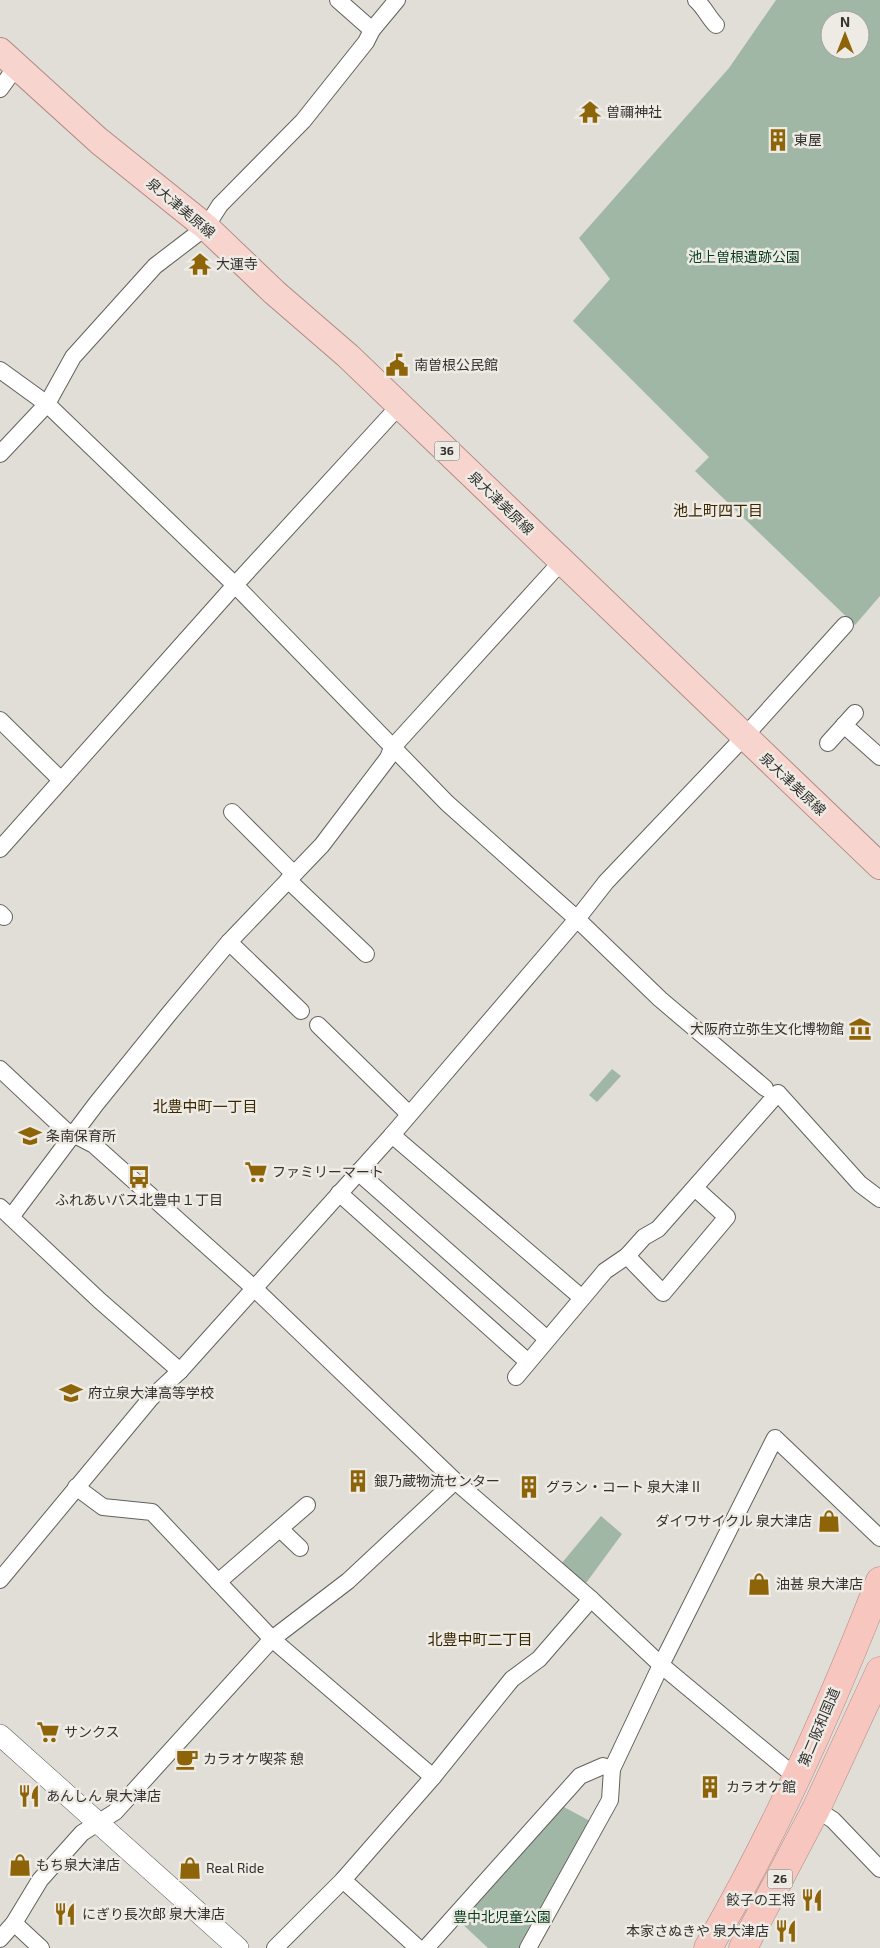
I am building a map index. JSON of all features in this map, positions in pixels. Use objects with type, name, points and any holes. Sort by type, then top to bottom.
[{"type":"highway","name":"第二阪和国道","points":[[708,1948],[740,1893],[797,1778],[863,1626],[880,1581]]},
{"type":"highway","name":"26","points":[[743,1948],[816,1809],[880,1671]]},
{"type":"main road","name":"泉大津美原線","points":[[8,59],[99,141],[206,227],[274,292],[348,356],[880,866]]},
{"type":"street","points":[[338,0],[372,30]]},
{"type":"street","points":[[0,454],[47,404],[72,357],[155,266],[206,227],[220,205],[315,108],[366,42],[372,30],[397,0]]},
{"type":"street","points":[[696,0],[704,7],[708,17],[716,25]]},
{"type":"street","points":[[0,89],[8,59]]},
{"type":"street","points":[[0,370],[47,404],[235,585],[454,810],[577,918],[660,999],[765,1088]]},
{"type":"street","points":[[0,849],[235,585],[400,405]]},
{"type":"street","points":[[180,1371],[98,1300],[6,1212],[73,1134],[228,942],[322,845],[388,758],[392,748],[561,562]]},
{"type":"street","points":[[0,1580],[151,1398],[180,1371],[392,1135],[606,882],[744,737],[845,625]]},
{"type":"street","points":[[828,744],[850,719],[880,757]]},
{"type":"street","points":[[0,720],[61,780]]},
{"type":"street","points":[[232,812],[291,877],[334,934],[366,954]]},
{"type":"street","points":[[228,942],[301,1011]]},
{"type":"street","points":[[318,1025],[409,1114]]},
{"type":"street","points":[[0,1069],[66,1130],[94,1145],[255,1289],[454,1480],[591,1599],[661,1665],[797,1778]]},
{"type":"street","points":[[516,1377],[605,1271],[627,1256],[644,1237],[658,1229],[778,1093],[860,1184],[880,1200]]},
{"type":"street","points":[[392,1135],[582,1298]]},
{"type":"street","points":[[358,1172],[547,1339]]},
{"type":"street","points":[[627,1256],[663,1293],[727,1217],[695,1188]]},
{"type":"street","points":[[339,1193],[528,1362]]},
{"type":"street","points":[[528,1948],[610,1800],[612,1769],[661,1665],[775,1438],[880,1538]]},
{"type":"street","points":[[0,1939],[14,1923],[40,1880],[82,1833],[115,1812],[272,1639],[348,1581],[454,1480]]},
{"type":"street","points":[[76,1487],[103,1507],[152,1512],[272,1639],[433,1777]]},
{"type":"street","points":[[218,1582],[307,1505]]},
{"type":"street","points":[[280,1529],[300,1548]]},
{"type":"street","points":[[275,1948],[343,1880],[433,1777],[512,1680],[540,1659],[591,1599]]},
{"type":"street","points":[[0,1735],[238,1948]]},
{"type":"street","points":[[426,1948],[580,1776],[603,1766],[612,1769]]},
{"type":"street","points":[[816,1809],[837,1823],[880,1869]]},
{"type":"street","points":[[343,1880],[418,1948]]},
{"type":"street","points":[[14,1923],[41,1948]]},
{"type":"green space","name":"池上曽根遺跡公園","points":[[776,0],[880,0],[880,596],[855,625],[695,471],[709,457],[573,321],[610,279],[579,238],[729,68]]},
{"type":"green space","points":[[612,1069],[621,1076],[597,1102],[589,1095]]},
{"type":"green space","points":[[601,1516],[622,1534],[586,1583],[561,1564]]},
{"type":"green space","name":"豊中北児童公園","points":[[562,1806],[590,1821],[519,1948],[488,1948],[458,1920]]},
{"type":"place","name":"曽禰神社","points":[[590,112]]},
{"type":"place","name":"東屋","points":[[778,140]]},
{"type":"place","name":"大運寺","points":[[200,264]]},
{"type":"place","name":"南曽根公民館","points":[[397,365]]},
{"type":"place","name":"大阪府立弥生文化博物館","points":[[860,1029]]},
{"type":"place","name":"条南保育所","points":[[30,1136]]},
{"type":"place","name":"ファミリーマート","points":[[256,1172]]},
{"type":"place","name":"ふれあいバス北豊中１丁目","points":[[139,1177]]},
{"type":"place","name":"府立泉大津高等学校","points":[[71,1393]]},
{"type":"place","name":"銀乃蔵物流センター","points":[[358,1481]]},
{"type":"place","name":"グラン・コート 泉大津Ⅱ","points":[[529,1487]]},
{"type":"place","name":"ダイワサイクル 泉大津店","points":[[829,1521]]},
{"type":"place","name":"油甚 泉大津店","points":[[759,1584]]},
{"type":"place","name":"サンクス","points":[[48,1732]]},
{"type":"place","name":"カラオケ喫茶 憩","points":[[187,1759]]},
{"type":"place","name":"カラオケ館","points":[[710,1787]]},
{"type":"place","name":"あんしん 泉大津店","points":[[29,1796]]},
{"type":"place","name":"もち泉大津店","points":[[20,1865]]},
{"type":"place","name":"Real Ride","points":[[190,1868]]},
{"type":"place","name":"餃子の王将","points":[[812,1900]]},
{"type":"place","name":"にぎり長次郎 泉大津店","points":[[65,1914]]},
{"type":"place","name":"本家さぬきや 泉大津店","points":[[786,1931]]},
{"type":"district","name":"池上町四丁目","points":[[718,511]]},
{"type":"district","name":"北豊中町一丁目","points":[[205,1107]]},
{"type":"district","name":"北豊中町二丁目","points":[[480,1640]]}]
